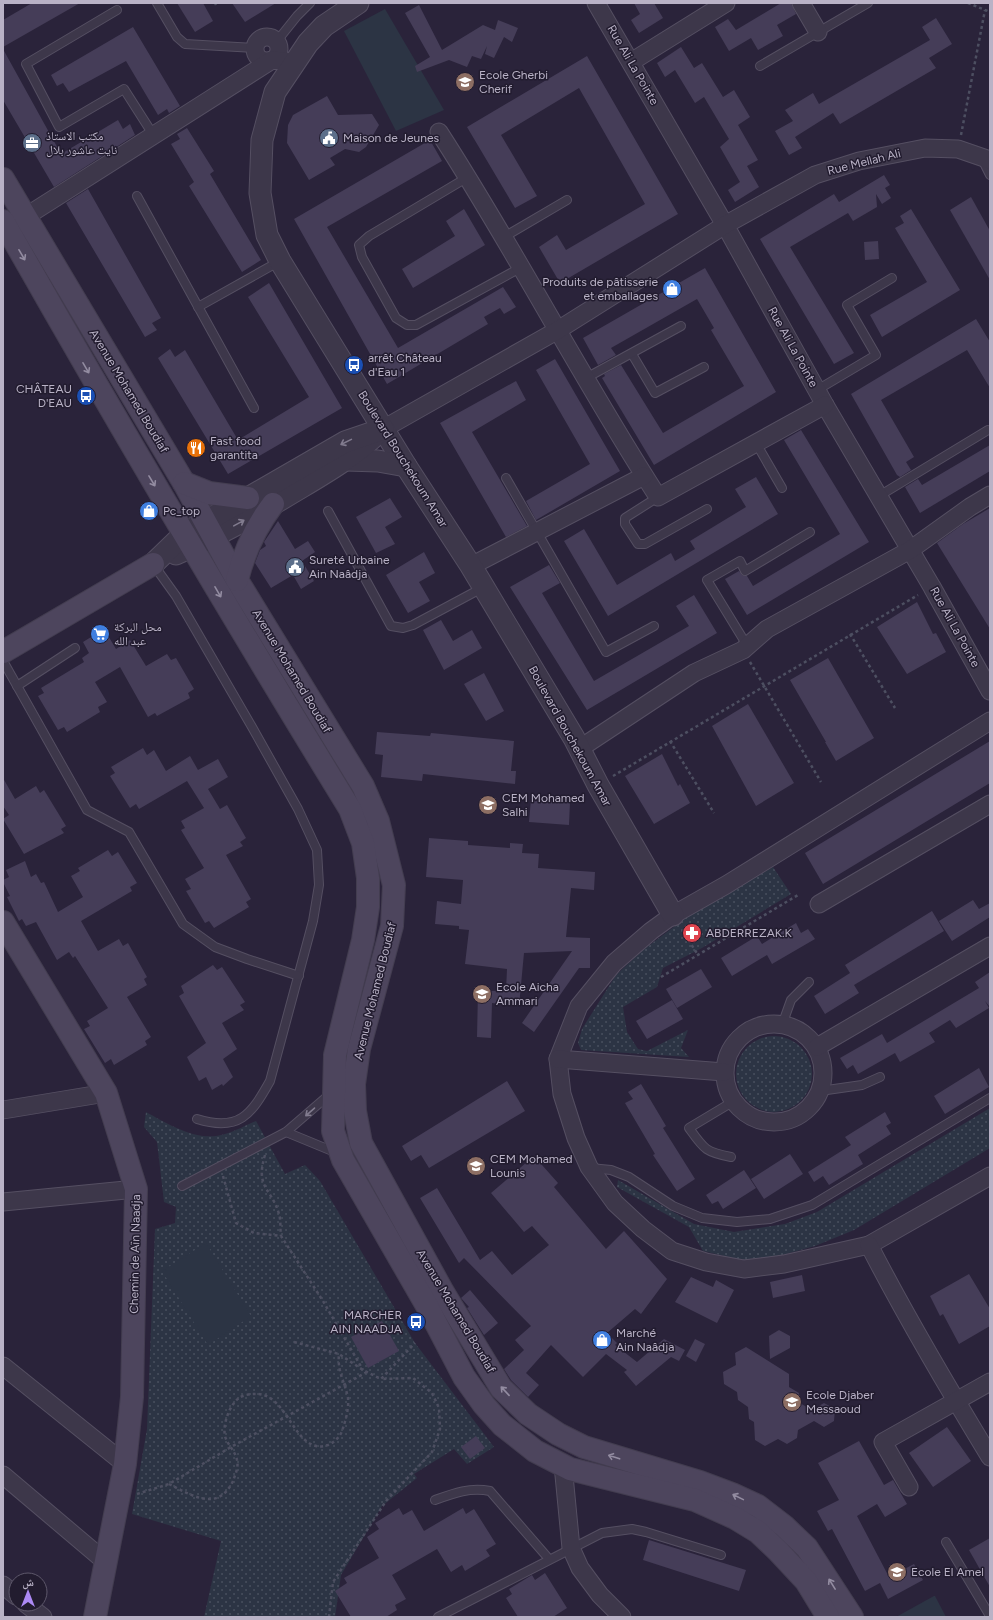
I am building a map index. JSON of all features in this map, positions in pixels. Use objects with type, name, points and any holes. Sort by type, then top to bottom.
[{"type":"main road","name":"Avenue Mohamed Boudiaf","points":[[3,179],[184,483],[237,580],[363,786],[378,821],[394,885],[392,926],[359,1049],[354,1084],[355,1111],[361,1143],[443,1292],[501,1388],[528,1414],[558,1434],[584,1447],[700,1482],[758,1506],[784,1526],[807,1548],[852,1617]]},
{"type":"main road","name":"Avenue Mohamed Boudiaf","points":[[3,221],[98,389],[350,809],[363,843],[368,878],[368,907],[361,948],[335,1054],[333,1131],[341,1155],[428,1306],[464,1377],[484,1405],[502,1425],[536,1451],[570,1469],[695,1500],[735,1518],[758,1532],[778,1550],[806,1582],[828,1617]]},
{"type":"main road","points":[[184,483],[209,493],[248,498]]},
{"type":"main road","points":[[237,580],[251,537],[273,504]]},
{"type":"main road","points":[[3,652],[153,564]]},
{"type":"main road","name":"Chemin de Aïn Naadja","points":[[3,922],[106,1093],[136,1189],[132,1397],[125,1464],[107,1563],[95,1617]]},
{"type":"street","name":"Boulevard Bouchekoum Amar","points":[[358,3],[324,26],[308,43],[275,92],[262,140],[260,193],[267,235],[280,260],[383,429],[472,566],[579,749],[598,785],[673,915]]},
{"type":"street","name":"Rue Ali La Pointe","points":[[596,3],[725,225],[821,398],[932,587],[990,691]]},
{"type":"street","points":[[631,62],[726,3]]},
{"type":"street","points":[[801,3],[818,32]]},
{"type":"street","points":[[25,217],[272,60],[278,54],[279,50],[277,41],[265,37],[258,40],[255,52],[260,59],[264,60],[272,60],[294,62]]},
{"type":"street","points":[[439,132],[504,237],[644,476],[658,497],[756,443],[821,398]]},
{"type":"street","name":"Rue Mellah Ali","points":[[383,429],[558,330],[725,225],[815,175],[859,161],[925,148],[958,149],[985,159]]},
{"type":"street","points":[[208,529],[273,504],[346,460],[360,450],[383,429]]},
{"type":"street","points":[[153,564],[208,529],[248,498],[345,442],[383,429]]},
{"type":"street","points":[[346,460],[378,461],[406,466]]},
{"type":"street","points":[[472,566],[644,476]]},
{"type":"street","points":[[579,749],[694,673],[746,648],[767,630],[910,550],[970,507],[990,495]]},
{"type":"street","points":[[990,721],[726,885],[673,915],[614,963],[579,1006],[558,1059],[562,1094],[576,1138],[589,1168],[615,1203],[643,1229],[672,1251],[706,1262],[744,1269],[784,1264],[869,1244],[990,1176]]},
{"type":"street","points":[[819,904],[990,804]]},
{"type":"street","points":[[817,1047],[990,946]]},
{"type":"street","points":[[765,1025],[782,1025],[797,1030],[808,1036],[817,1047],[824,1071],[820,1091],[807,1110],[795,1118],[779,1122],[764,1121],[748,1115],[734,1101],[729,1092],[724,1072],[735,1043],[751,1030],[765,1025]]},
{"type":"street","points":[[558,1059],[724,1072]]},
{"type":"street","points":[[3,1110],[106,1093]]},
{"type":"street","points":[[3,1202],[136,1189]]},
{"type":"street","points":[[869,1244],[889,1284],[956,1402],[990,1457]]},
{"type":"street","points":[[3,1366],[125,1464]]},
{"type":"street","points":[[909,1487],[883,1442],[990,1382]]},
{"type":"street","points":[[563,1465],[571,1548],[584,1574],[600,1595],[622,1617]]},
{"type":"street","points":[[3,1475],[107,1563]]},
{"type":"lane","points":[[157,3],[177,37],[185,44],[255,48]]},
{"type":"lane","points":[[277,41],[302,6],[310,3]]},
{"type":"lane","points":[[760,66],[868,3]]},
{"type":"lane","points":[[117,10],[26,64],[59,127],[124,89],[154,136]]},
{"type":"lane","points":[[985,159],[990,175]]},
{"type":"lane","points":[[468,178],[369,236],[359,245],[362,258],[396,318],[407,325],[416,325],[522,267]]},
{"type":"lane","points":[[137,196],[254,408]]},
{"type":"lane","points":[[504,237],[567,200]]},
{"type":"lane","points":[[198,307],[280,260]]},
{"type":"lane","points":[[821,398],[876,355],[847,305],[892,278]]},
{"type":"lane","points":[[586,378],[681,326]]},
{"type":"lane","points":[[632,354],[656,393],[704,367]]},
{"type":"lane","points":[[879,496],[988,430]]},
{"type":"lane","points":[[756,443],[782,488]]},
{"type":"lane","points":[[506,478],[606,652],[654,626]]},
{"type":"lane","points":[[658,497],[625,518],[625,524],[638,544],[645,544],[707,509]]},
{"type":"lane","points":[[328,511],[391,626],[403,628],[414,625],[484,587]]},
{"type":"lane","points":[[746,648],[707,580],[740,561],[745,571],[810,532]]},
{"type":"lane","points":[[153,564],[176,596],[298,809],[317,850],[320,885],[313,921],[299,976],[270,1081],[260,1098],[246,1115],[232,1124],[214,1125],[198,1119]]},
{"type":"lane","points":[[17,686],[75,648]]},
{"type":"lane","points":[[3,661],[87,810],[129,832],[183,924],[215,946],[246,959],[299,976]]},
{"type":"lane","points":[[782,1025],[791,1000],[809,982]]},
{"type":"lane","points":[[820,1091],[862,1086],[880,1077]]},
{"type":"lane","points":[[182,1186],[286,1132],[333,1092]]},
{"type":"lane","points":[[589,1168],[611,1170],[629,1177],[673,1206],[702,1218],[737,1222],[770,1219],[812,1205],[990,1098]]},
{"type":"lane","points":[[731,1157],[713,1153],[702,1147],[689,1128],[734,1101]]},
{"type":"lane","points":[[286,1132],[341,1155]]},
{"type":"lane","points":[[435,1500],[462,1491],[479,1489],[490,1491],[550,1559]]},
{"type":"lane","points":[[438,1617],[602,1533],[632,1529],[721,1555]]},
{"type":"lane","points":[[946,1542],[990,1616]]},
{"type":"path","points":[[968,3],[990,12]]},
{"type":"path","points":[[958,149],[985,10]]},
{"type":"path","points":[[598,785],[850,634],[932,587]]},
{"type":"path","points":[[850,634],[895,708]]},
{"type":"path","points":[[746,648],[764,685],[821,782]]},
{"type":"path","points":[[670,741],[714,813]]},
{"type":"path","points":[[661,978],[798,895]]},
{"type":"path","points":[[673,915],[698,955]]},
{"type":"path","points":[[260,1146],[265,1154],[261,1168],[261,1178],[280,1215],[281,1236],[363,1370]]},
{"type":"path","points":[[220,1166],[236,1223],[254,1233],[281,1236]]},
{"type":"path","points":[[294,1342],[339,1354],[363,1370],[381,1379],[413,1378],[432,1393],[439,1408],[440,1430],[432,1452],[386,1501],[334,1582],[329,1617]]},
{"type":"path","points":[[381,1379],[415,1343]]},
{"type":"path","points":[[169,1484],[193,1496],[206,1500],[219,1497],[230,1487],[236,1473],[238,1461],[225,1437],[225,1424],[230,1410],[239,1398],[262,1394],[274,1399],[298,1434],[309,1443],[322,1447],[334,1443],[342,1433],[347,1417],[348,1399],[338,1366],[339,1354]]},
{"type":"path","points":[[118,1501],[169,1484],[231,1447],[367,1372]]},
{"type":"shaded area","points":[[385,9],[444,110],[396,131],[344,31]]},
{"type":"shaded area","points":[[773,867],[791,894],[702,948],[663,968],[657,987],[623,1007],[627,1032],[638,1049],[647,1051],[688,1030],[681,1048],[689,1057],[581,1050],[578,1043],[582,1029],[616,975],[643,950],[687,917]]},
{"type":"shaded area","points":[[774,1036],[789,1039],[801,1047],[809,1059],[812,1074],[809,1089],[801,1101],[789,1109],[774,1112],[759,1109],[747,1101],[739,1089],[736,1074],[739,1059],[747,1047],[759,1039]]},
{"type":"shaded area","points":[[990,1108],[990,1148],[854,1230],[815,1246],[779,1256],[741,1260],[703,1251],[689,1227],[617,1187],[618,1180],[694,1224],[734,1232],[785,1224],[817,1212]]},
{"type":"shaded area","points":[[146,1112],[174,1127],[204,1136],[225,1134],[256,1121],[285,1174],[305,1165],[320,1181],[415,1343],[494,1447],[467,1464],[454,1449],[414,1474],[417,1478],[382,1506],[341,1575],[335,1617],[204,1617],[221,1541],[132,1514],[147,1429],[155,1229],[175,1223],[176,1207],[164,1202],[157,1142],[144,1127]]},
{"type":"shaded area","points":[[206,1243],[251,1316],[208,1345],[162,1271]]},
{"type":"shaded area","points":[[934,1596],[946,1617],[896,1617]]},
{"type":"building","points":[[32,3],[80,3],[3,47],[3,20]]},
{"type":"building","points":[[177,3],[203,3],[213,21],[195,32]]},
{"type":"building","points":[[232,3],[276,3],[245,22]]},
{"type":"building","points":[[634,3],[654,3],[663,18],[639,33],[631,20],[640,14]]},
{"type":"building","points":[[781,3],[791,3],[796,14],[777,25],[783,36],[758,50],[751,38],[729,51],[715,27],[728,19],[736,30]]},
{"type":"building","points":[[419,5],[442,50],[483,25],[495,30],[498,20],[518,28],[512,42],[504,37],[494,58],[485,54],[487,46],[481,59],[472,56],[467,67],[449,60],[417,72],[415,66],[430,57],[405,13]]},
{"type":"building","points":[[936,18],[952,44],[929,58],[936,68],[840,124],[833,113],[795,137],[802,148],[789,155],[775,131],[793,121],[785,110],[813,93],[819,104],[930,40],[922,27]]},
{"type":"building","points":[[133,27],[180,106],[169,113],[167,109],[158,115],[126,61],[69,92],[63,83],[57,86],[51,75]]},
{"type":"building","points":[[681,47],[694,68],[702,63],[723,97],[734,90],[750,117],[738,125],[758,160],[747,166],[759,187],[735,202],[728,190],[740,182],[720,147],[729,139],[704,97],[695,103],[675,70],[665,77],[657,63]]},
{"type":"building","points":[[3,49],[61,154],[118,120],[123,129],[130,124],[135,135],[54,187],[3,100]]},
{"type":"building","points":[[587,56],[678,214],[560,283],[539,247],[557,235],[566,250],[645,204],[579,88],[501,135],[537,196],[515,208],[467,127]]},
{"type":"building","name":"Maison de Jeunes","points":[[327,96],[338,115],[372,114],[379,125],[366,147],[359,152],[345,149],[330,158],[335,165],[309,180],[287,143],[288,125],[293,115]]},
{"type":"building","points":[[187,128],[214,171],[210,174],[261,260],[242,272],[189,186],[194,182],[171,144],[180,139],[177,134]]},
{"type":"building","points":[[430,140],[442,161],[327,227],[398,348],[503,287],[516,307],[504,314],[500,308],[484,317],[488,324],[387,384],[294,219]]},
{"type":"building","points":[[884,175],[890,185],[885,188],[891,198],[882,204],[876,194],[877,207],[853,221],[848,213],[790,247],[854,353],[834,364],[760,239],[834,194],[839,202]]},
{"type":"building","points":[[88,189],[161,318],[152,323],[157,330],[145,337],[66,203]]},
{"type":"building","points":[[971,197],[990,231],[990,280],[950,210]]},
{"type":"building","points":[[464,209],[485,245],[413,288],[402,269],[455,236],[446,221]]},
{"type":"building","points":[[911,209],[960,290],[882,337],[870,315],[927,282],[895,228],[904,223],[900,216]]},
{"type":"building","points":[[878,241],[879,259],[865,260],[864,242]]},
{"type":"building","points":[[705,268],[776,392],[654,465],[602,378],[605,376],[604,374],[621,365],[663,433],[744,386],[711,330],[714,328],[697,299],[611,348],[616,355],[598,365],[583,338]]},
{"type":"building","points":[[269,283],[342,408],[228,474],[158,358],[170,349],[175,357],[185,350],[238,440],[309,397],[248,297]]},
{"type":"building","points":[[976,319],[990,342],[990,388],[967,350],[881,400],[914,457],[906,462],[911,470],[900,477],[897,475],[851,394]]},
{"type":"building","points":[[555,359],[620,471],[536,520],[526,501],[590,464],[536,370]]},
{"type":"building","points":[[516,381],[526,400],[472,432],[527,526],[506,537],[440,423]]},
{"type":"building","points":[[801,430],[869,542],[747,615],[725,579],[739,571],[742,575],[747,576],[753,586],[840,534],[784,440]]},
{"type":"building","points":[[990,445],[990,471],[920,513],[905,487],[918,479],[922,485]]},
{"type":"building","points":[[756,477],[778,514],[608,616],[564,541],[584,529],[617,585],[671,553],[675,561],[695,549],[690,541],[746,507],[735,489]]},
{"type":"building","points":[[390,498],[402,517],[385,527],[395,544],[376,553],[356,517]]},
{"type":"building","points":[[990,508],[990,629],[937,543],[963,524]]},
{"type":"building","points":[[278,521],[295,549],[308,541],[315,552],[302,561],[314,581],[301,589],[293,575],[271,588],[255,563],[260,550],[266,546],[264,542]]},
{"type":"building","points":[[424,552],[435,573],[419,582],[430,601],[408,613],[386,575]]},
{"type":"building","points":[[549,565],[560,583],[542,593],[594,681],[689,626],[676,606],[694,595],[717,633],[587,710],[510,587]]},
{"type":"building","points":[[917,602],[933,634],[936,633],[946,652],[907,674],[877,627]]},
{"type":"building","points":[[441,620],[453,641],[472,630],[482,648],[444,670],[423,630]]},
{"type":"building","points":[[104,629],[116,649],[130,640],[146,666],[167,654],[171,660],[176,658],[194,689],[188,693],[190,698],[157,716],[155,713],[148,717],[120,667],[95,682],[107,702],[98,707],[100,712],[67,732],[64,727],[58,730],[38,696],[44,693],[41,688],[84,662],[82,658],[89,653],[83,642]]},
{"type":"building","points":[[828,658],[874,738],[836,761],[790,680]]},
{"type":"building","points":[[484,673],[504,711],[486,721],[464,684]]},
{"type":"building","points":[[748,704],[794,783],[756,806],[712,726]]},
{"type":"building","points":[[377,732],[430,736],[431,733],[514,741],[511,771],[516,771],[515,784],[423,774],[422,781],[381,777],[383,755],[375,754]]},
{"type":"building","points":[[990,741],[990,783],[823,884],[805,853]]},
{"type":"building","points":[[143,748],[147,755],[154,750],[166,771],[190,756],[198,770],[218,759],[228,777],[208,789],[220,809],[227,805],[246,838],[240,842],[243,846],[226,855],[251,899],[246,902],[249,907],[214,928],[209,921],[205,923],[186,891],[191,889],[185,879],[204,868],[181,830],[185,828],[181,821],[204,808],[187,781],[139,809],[136,804],[130,808],[110,776],[115,773],[111,767]]},
{"type":"building","points":[[662,754],[678,786],[680,784],[690,803],[654,824],[625,776]]},
{"type":"building","points":[[3,778],[15,799],[36,786],[40,793],[44,790],[66,826],[61,829],[64,833],[24,854],[3,819],[9,815],[3,806]]},
{"type":"building","points":[[531,799],[570,802],[569,825],[529,822]]},
{"type":"building","points":[[429,838],[468,841],[468,845],[510,848],[510,843],[523,844],[522,853],[539,854],[538,868],[595,872],[594,890],[571,888],[566,937],[590,938],[590,968],[579,968],[534,1032],[522,1023],[572,951],[524,953],[519,1006],[492,1003],[491,1038],[477,1037],[478,991],[506,991],[507,969],[465,964],[469,930],[459,929],[459,926],[435,924],[437,901],[461,904],[463,880],[426,877]]},
{"type":"building","points":[[108,850],[112,856],[118,852],[137,883],[130,887],[132,891],[81,921],[98,951],[119,939],[123,946],[128,943],[147,977],[144,979],[147,985],[127,997],[151,1037],[145,1041],[147,1045],[114,1065],[111,1059],[105,1063],[84,1029],[90,1026],[87,1021],[108,1008],[75,956],[73,958],[69,952],[57,960],[36,922],[26,926],[22,919],[19,921],[7,897],[10,896],[3,882],[3,880],[9,877],[6,870],[25,861],[31,877],[36,874],[41,883],[44,882],[58,912],[83,897],[71,876],[80,871],[78,868]]},
{"type":"building","points":[[973,900],[979,909],[990,903],[990,917],[952,941],[939,921]]},
{"type":"building","points":[[932,911],[944,931],[854,985],[859,993],[825,1014],[814,996],[850,973],[845,965]]},
{"type":"building","points":[[796,923],[801,933],[808,929],[815,939],[772,964],[767,955],[732,976],[721,958],[757,936],[762,944]]},
{"type":"building","points":[[213,965],[217,970],[222,967],[245,1002],[240,1005],[244,1010],[222,1023],[237,1049],[223,1059],[233,1077],[223,1086],[222,1084],[212,1090],[206,1077],[199,1081],[187,1057],[206,1043],[179,996],[184,993],[181,986]]},
{"type":"building","points":[[701,969],[712,987],[677,1008],[666,989]]},
{"type":"building","points":[[990,972],[990,1007],[985,1001],[989,1008],[956,1028],[950,1020],[929,1033],[935,1042],[900,1062],[895,1053],[858,1074],[853,1065],[847,1069],[840,1058],[882,1034],[887,1043],[979,988],[975,982]]},
{"type":"building","points":[[672,1000],[683,1019],[647,1039],[636,1021]]},
{"type":"building","points":[[979,1068],[989,1087],[945,1114],[934,1096]]},
{"type":"building","points":[[507,1081],[525,1111],[429,1168],[421,1155],[411,1161],[402,1146]]},
{"type":"building","points":[[641,1084],[666,1126],[663,1128],[695,1179],[677,1191],[653,1155],[655,1154],[625,1103],[633,1099],[628,1092]]},
{"type":"building","points":[[885,1112],[891,1123],[886,1126],[891,1134],[858,1155],[863,1164],[829,1185],[823,1176],[814,1182],[808,1172],[851,1145],[845,1137]]},
{"type":"building","points":[[790,1154],[803,1174],[764,1199],[751,1179]]},
{"type":"building","points":[[534,1156],[558,1183],[554,1187],[606,1249],[624,1231],[667,1279],[641,1314],[635,1309],[607,1333],[617,1343],[615,1345],[637,1362],[664,1339],[685,1350],[679,1361],[671,1357],[636,1386],[624,1372],[627,1370],[606,1354],[583,1377],[551,1345],[526,1373],[539,1385],[528,1397],[511,1380],[504,1369],[524,1350],[515,1340],[531,1326],[464,1258],[459,1263],[420,1198],[437,1188],[480,1260],[492,1251],[512,1275],[549,1245],[532,1226],[524,1232],[491,1193]]},
{"type":"building","points":[[744,1170],[756,1188],[723,1209],[718,1201],[712,1204],[706,1195]]},
{"type":"building","points":[[969,1274],[990,1309],[990,1326],[959,1344],[943,1314],[940,1316],[930,1296]]},
{"type":"building","points":[[802,1275],[805,1291],[773,1298],[770,1282]]},
{"type":"building","points":[[691,1277],[713,1287],[716,1280],[734,1290],[717,1323],[675,1302]]},
{"type":"building","points":[[470,1290],[498,1323],[484,1335],[467,1308],[469,1307],[461,1298]]},
{"type":"building","points":[[382,1321],[399,1351],[368,1368],[351,1337]]},
{"type":"building","points":[[779,1330],[790,1336],[790,1348],[770,1359],[769,1336]]},
{"type":"building","points":[[695,1339],[705,1344],[696,1362],[686,1356]]},
{"type":"building","points":[[746,1347],[789,1374],[789,1387],[799,1393],[798,1402],[812,1410],[824,1403],[835,1409],[834,1421],[824,1427],[814,1421],[798,1430],[797,1438],[787,1444],[778,1439],[765,1446],[755,1440],[754,1422],[749,1419],[748,1407],[738,1400],[737,1392],[724,1384],[723,1372],[736,1365],[735,1353]]},
{"type":"building","points":[[947,1427],[971,1461],[933,1487],[909,1453]]},
{"type":"building","points":[[476,1436],[485,1448],[470,1459],[461,1447]]},
{"type":"building","points":[[859,1441],[884,1485],[893,1480],[907,1504],[885,1517],[877,1504],[857,1516],[889,1577],[914,1564],[923,1580],[888,1599],[880,1583],[865,1591],[832,1529],[828,1531],[817,1511],[839,1500],[818,1463]]},
{"type":"building","points":[[399,1508],[403,1515],[412,1510],[424,1531],[463,1508],[466,1514],[474,1509],[496,1544],[486,1550],[490,1556],[465,1571],[462,1565],[451,1572],[437,1549],[392,1575],[406,1599],[395,1605],[397,1610],[386,1617],[351,1617],[335,1591],[347,1583],[344,1578],[379,1558],[367,1537],[379,1529],[375,1523]]},
{"type":"building","points":[[990,1538],[990,1587],[969,1550]]},
{"type":"building","points":[[649,1540],[746,1570],[739,1591],[643,1560]]},
{"type":"building","points":[[545,1573],[567,1608],[553,1617],[518,1617],[506,1598],[512,1594],[509,1589],[532,1575],[535,1580]]},
{"type":"place","name":"Ecole Gherbi Cherif","points":[[465,82]]},
{"type":"place","name":"Maison de Jeunes","points":[[329,138]]},
{"type":"place","name":"مكتب الاستاذ نايت عاشور بلال","points":[[32,143]]},
{"type":"place","name":"Produits de pâtisserie et emballages","points":[[672,289]]},
{"type":"place","name":"arrêt Château d'Eau 1","points":[[354,365]]},
{"type":"place","name":"CHÂTEAU D'EAU","points":[[86,396]]},
{"type":"place","name":"Fast food garantita","points":[[196,448]]},
{"type":"place","name":"Pc_top","points":[[149,511]]},
{"type":"place","name":"Sureté Urbaine Ain Naâdja","points":[[295,567]]},
{"type":"place","name":"محل البركة عبد الله","points":[[100,634]]},
{"type":"place","name":"CEM Mohamed Salhi","points":[[488,805]]},
{"type":"place","name":"ABDERREZAK.K","points":[[692,933]]},
{"type":"place","name":"Ecole Aicha Ammari","points":[[482,994]]},
{"type":"place","name":"CEM Mohamed Lounis","points":[[476,1166]]},
{"type":"place","name":"MARCHER AIN NAADJA","points":[[416,1322]]},
{"type":"place","name":"Marché Ain Naâdja","points":[[602,1340]]},
{"type":"place","name":"Ecole Djaber Messaoud","points":[[792,1402]]},
{"type":"place","name":"Ecole El Amel","points":[[897,1572]]}]
